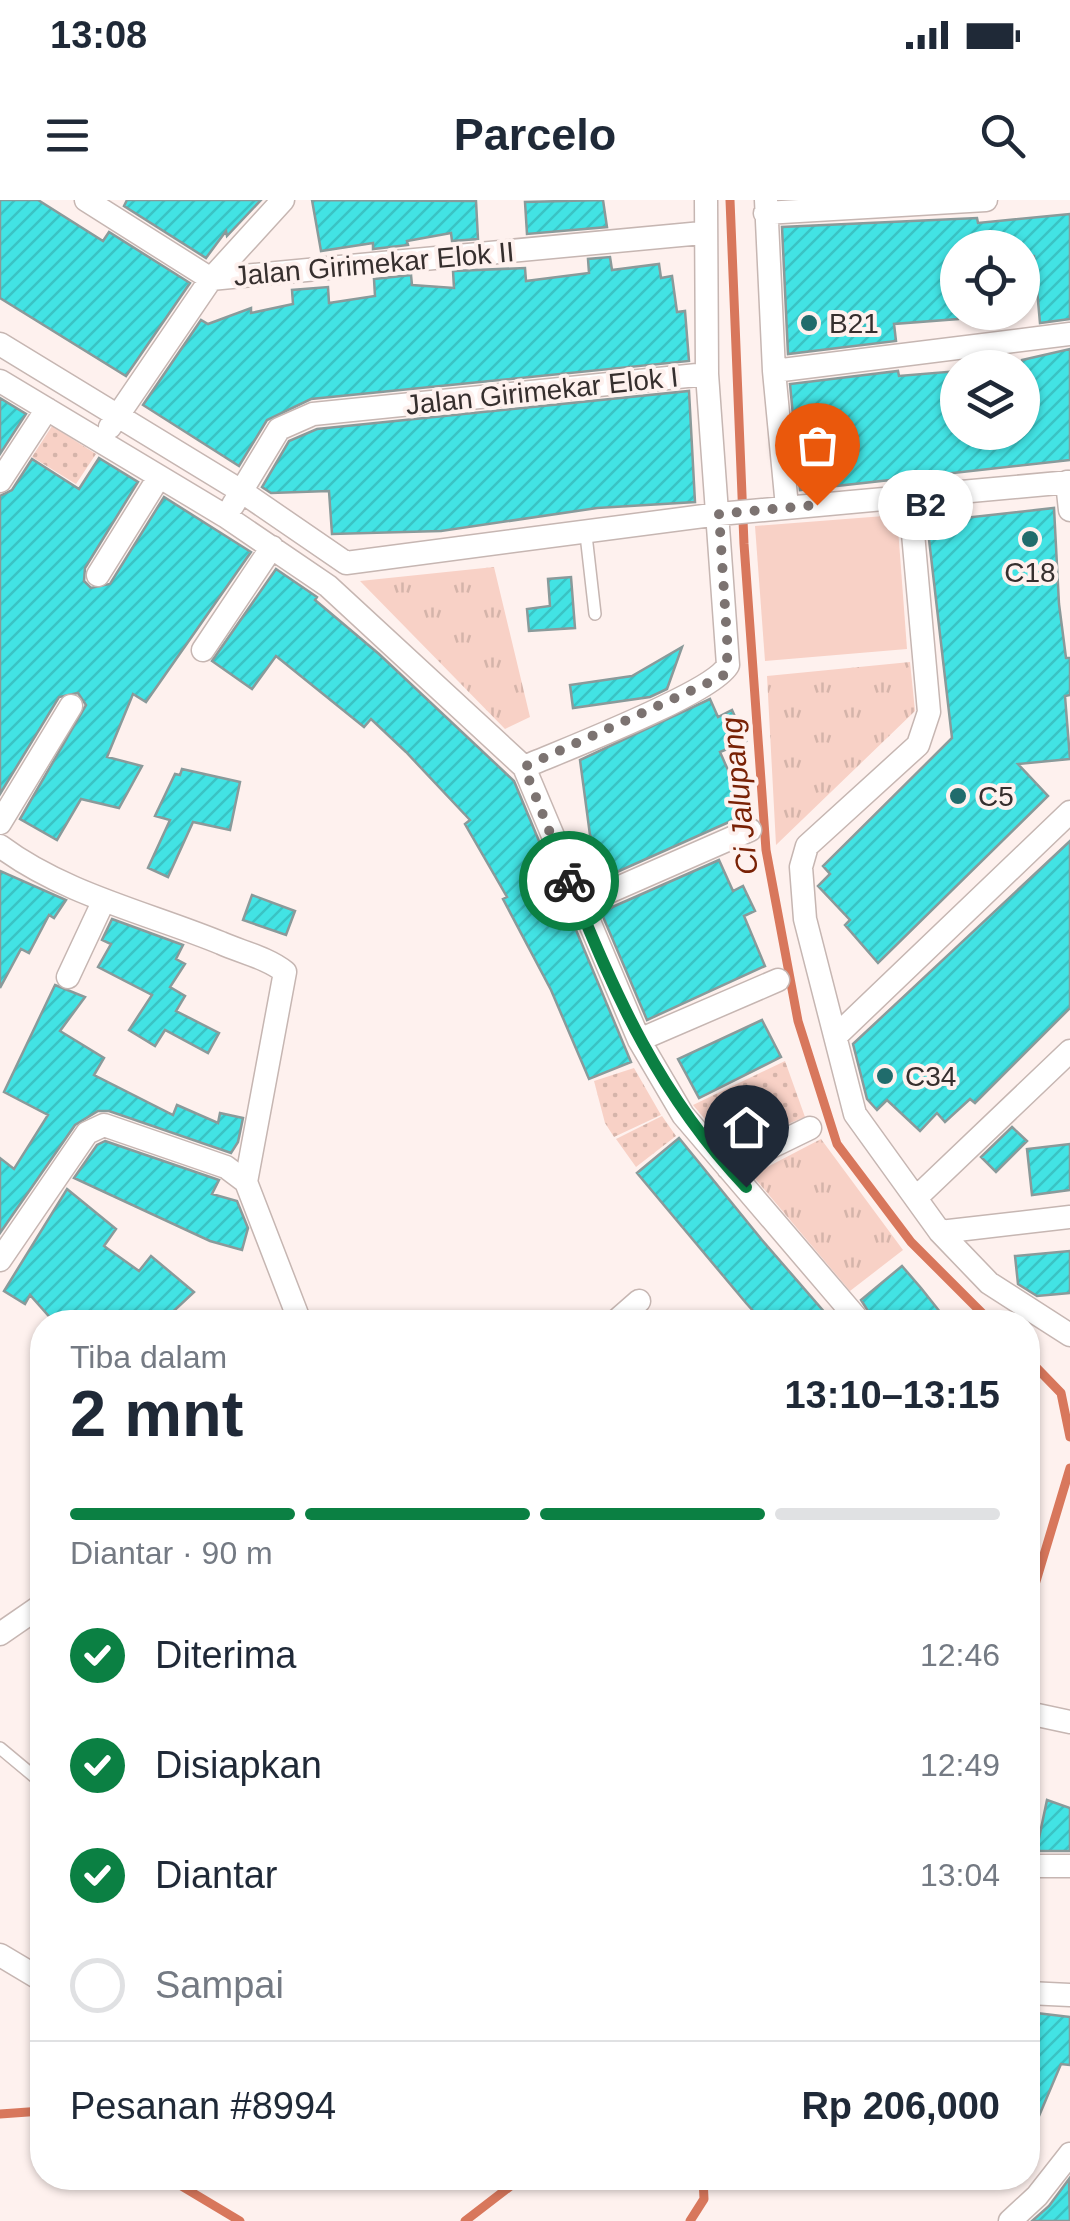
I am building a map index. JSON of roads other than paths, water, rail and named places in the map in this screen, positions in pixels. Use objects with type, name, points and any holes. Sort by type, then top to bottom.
[{"type":"street","points":[[86,200],[211,278],[283,200]]},
{"type":"street","name":"Jalan Girimekar Elok I","points":[[226,516],[279,428],[313,414],[707,374],[702,233],[706,200]]},
{"type":"street","points":[[786,507],[766,207],[986,200]]},
{"type":"street","name":"Jalan Girimekar Elok II","points":[[101,441],[211,278],[702,233]]},
{"type":"street","points":[[774,371],[1070,334]]},
{"type":"street","points":[[0,344],[241,491],[346,563],[757,510],[910,500],[1068,482],[1070,510]]},
{"type":"street","points":[[524,767],[723,676],[728,654],[724,514],[707,374]]},
{"type":"street","points":[[0,380],[226,516],[338,592],[524,767],[639,1040],[683,1115],[850,1310]]},
{"type":"street","points":[[0,482],[47,409]]},
{"type":"street","points":[[98,575],[159,477]]},
{"type":"street","points":[[910,500],[929,712],[926,730],[918,745],[807,846],[801,867],[805,919],[855,1114],[940,1232],[989,1282],[1032,1310]]},
{"type":"street","points":[[203,650],[272,548]]},
{"type":"street","points":[[338,592],[346,563]]},
{"type":"street","points":[[0,823],[71,706]]},
{"type":"street","points":[[836,1036],[1070,812]]},
{"type":"street","points":[[579,905],[750,830]]},
{"type":"street","points":[[0,846],[22,862],[104,900],[178,926],[284,972],[246,1182]]},
{"type":"street","points":[[68,977],[104,900]]},
{"type":"street","points":[[639,1040],[778,980]]},
{"type":"street","points":[[918,1197],[1060,1068],[1070,1050]]},
{"type":"street","points":[[0,1260],[87,1132],[98,1124],[237,1172],[246,1182],[295,1310]]},
{"type":"street","points":[[728,1168],[810,1128]]},
{"type":"street","points":[[940,1232],[1070,1217]]},
{"type":"street","points":[[629,1310],[639,1301]]},
{"type":"street","points":[[1040,1315],[1070,1335]]},
{"type":"street","points":[[0,1634],[30,1614]]},
{"type":"street","points":[[1040,1716],[1070,1722]]},
{"type":"street","points":[[1040,1866],[1070,1866]]},
{"type":"street","points":[[0,1956],[30,1973]]},
{"type":"street","points":[[1040,1994],[1070,1996]]},
{"type":"street","points":[[1010,2221],[1037,2196],[1070,2154]]},
{"type":"lane","points":[[586,535],[595,614]]},
{"type":"lane","points":[[0,1748],[30,1773]]},
{"type":"waterway","name":"Ci Jalupang","points":[[730,200],[744,544],[766,850],[798,1021],[837,1144],[911,1242],[979,1310]]},
{"type":"waterway","name":"Ci Jalupang","points":[[1040,1371],[1061,1393],[1070,1437]]},
{"type":"waterway","name":"Ci Jalupang","points":[[1040,1568],[1070,1468]]},
{"type":"waterway","name":"Ci Jalupang","points":[[0,2114],[30,2112]]},
{"type":"waterway","name":"Ci Jalupang","points":[[188,2190],[240,2221]]},
{"type":"waterway","name":"Ci Jalupang","points":[[465,2221],[505,2190]]},
{"type":"waterway","points":[[690,2221],[704,2199],[704,2190]]},
{"type":"place","name":"B21","points":[[809,323]]},
{"type":"place","name":"B2","points":[[817,505]]},
{"type":"place","name":"C18","points":[[1030,539]]},
{"type":"place","name":"C5","points":[[958,796]]},
{"type":"place","name":"C34","points":[[885,1076]]}]
